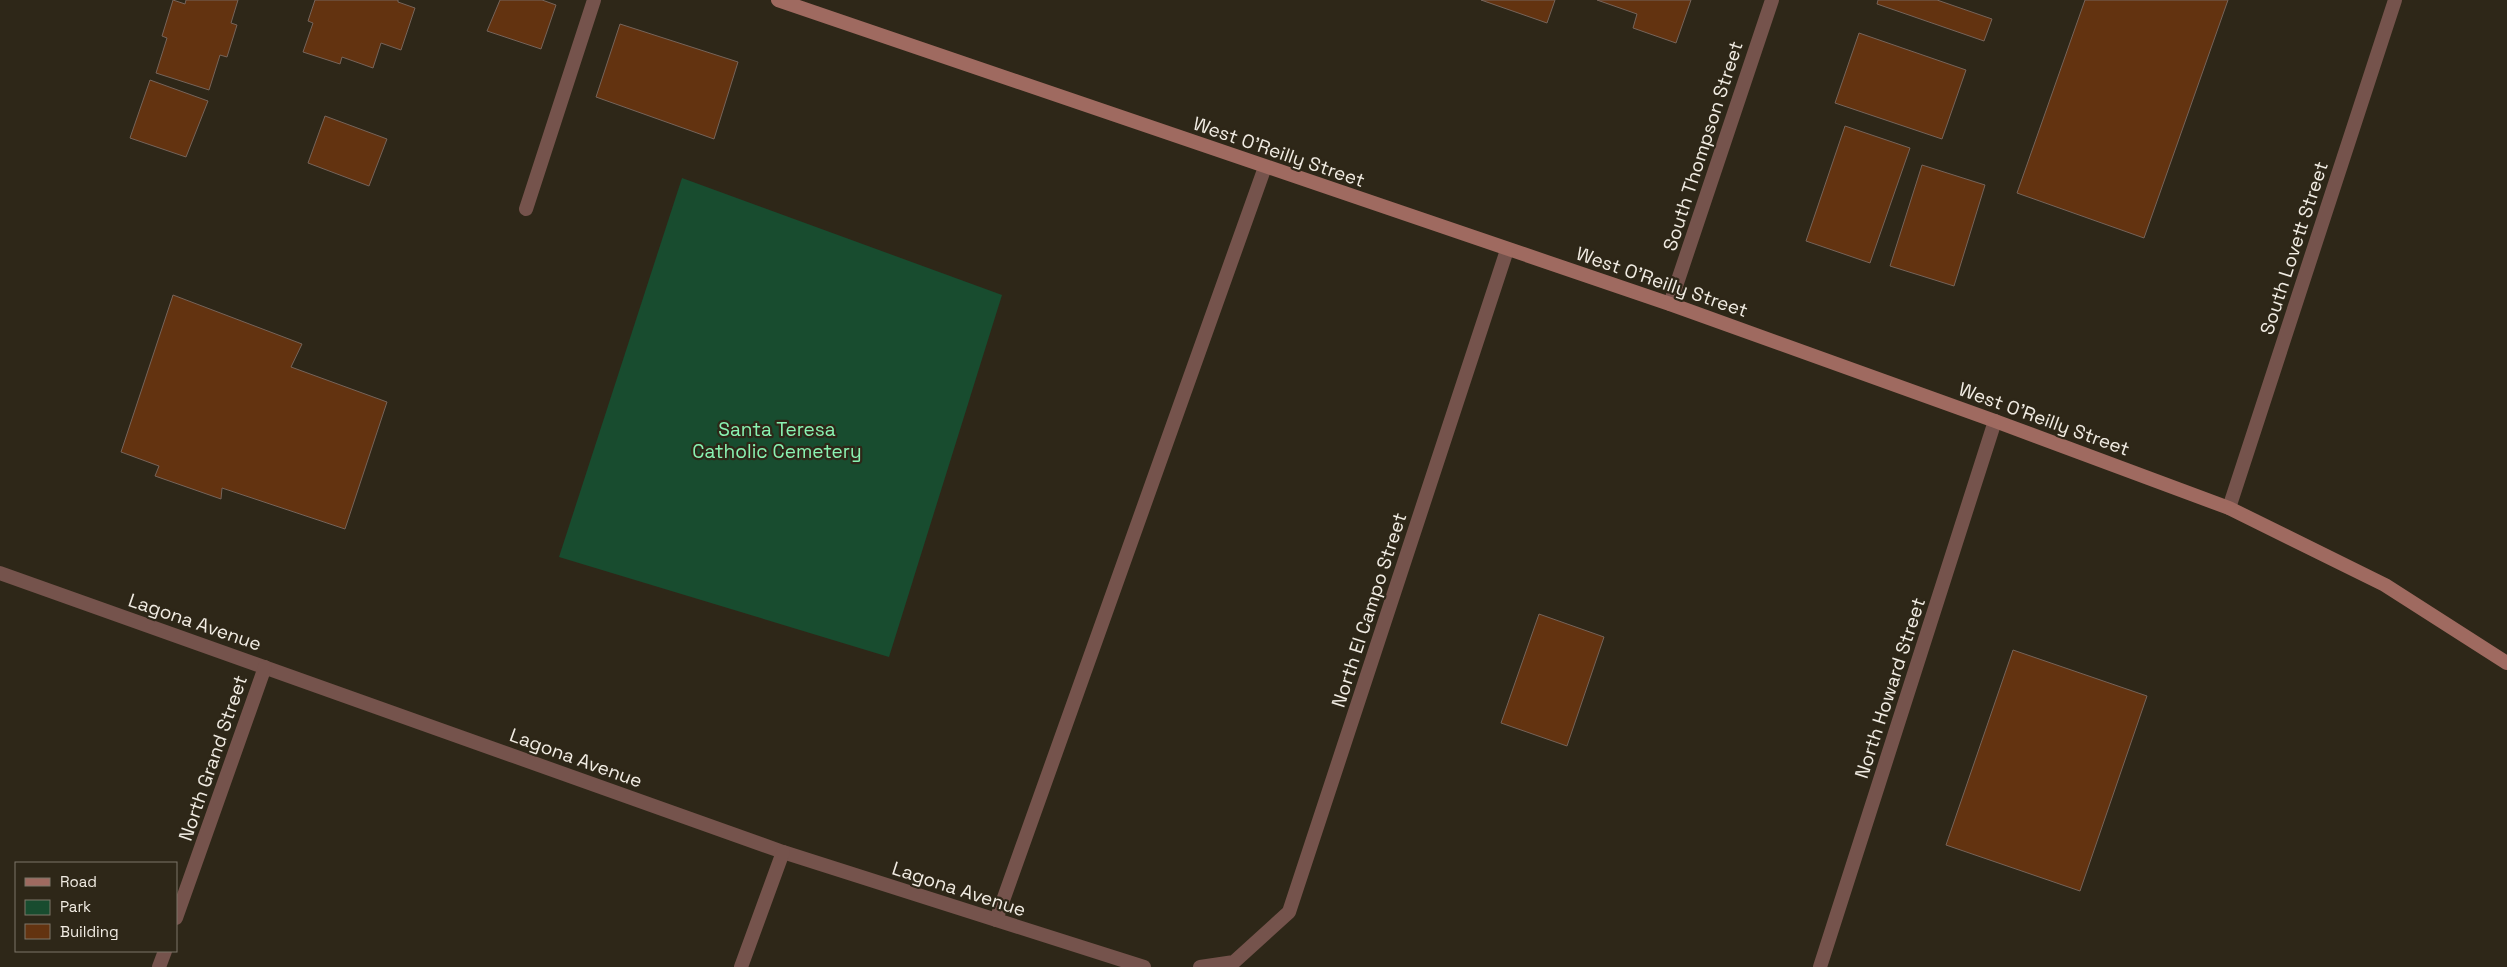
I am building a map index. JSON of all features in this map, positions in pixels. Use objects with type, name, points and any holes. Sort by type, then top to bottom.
[{"type":"main road","name":"West O'Reilly Street","points":[[778,0],[1670,304],[1995,421],[2229,508],[2385,585],[2507,663]]},
{"type":"street","points":[[526,209],[594,0]]},
{"type":"street","name":"South Thompson Street","points":[[1670,304],[1772,0]]},
{"type":"street","name":"South Lovett Street","points":[[2229,508],[2395,0]]},
{"type":"street","points":[[996,920],[1265,166]]},
{"type":"street","name":"North El Campo Street","points":[[1200,967],[1234,962],[1288,912],[1508,250]]},
{"type":"street","name":"North Howard Street","points":[[1820,967],[1995,421]]},
{"type":"street","name":"Lagona Avenue","points":[[0,573],[783,852],[1144,967]]},
{"type":"street","name":"North Grand Street","points":[[178,912],[265,667]]},
{"type":"street","points":[[741,967],[783,852]]},
{"type":"street","points":[[159,967],[165,952]]},
{"type":"green space","name":"Santa Teresa Catholic Cemetery","points":[[682,178],[1002,295],[889,657],[559,557]]},
{"type":"building","points":[[173,0],[185,4],[186,0],[238,0],[231,23],[237,25],[227,57],[220,55],[209,90],[156,73],[167,38],[162,36]]},
{"type":"building","points":[[315,0],[398,0],[398,2],[415,8],[401,50],[381,43],[373,68],[342,57],[340,64],[303,52],[313,23],[308,21]]},
{"type":"building","points":[[500,0],[542,0],[556,5],[541,49],[487,31]]},
{"type":"building","points":[[1481,0],[1555,0],[1547,23]]},
{"type":"building","points":[[1597,0],[1691,0],[1676,43],[1633,28],[1637,14]]},
{"type":"building","points":[[1878,0],[1937,0],[1992,19],[1984,41],[1877,4]]},
{"type":"building","points":[[2085,0],[2228,0],[2144,238],[2017,193]]},
{"type":"building","points":[[620,24],[738,62],[714,139],[596,97]]},
{"type":"building","points":[[1859,33],[1966,70],[1942,139],[1835,103]]},
{"type":"building","points":[[150,80],[208,101],[186,157],[130,138]]},
{"type":"building","points":[[325,116],[387,139],[369,186],[308,163]]},
{"type":"building","points":[[1845,126],[1910,148],[1870,263],[1806,241]]},
{"type":"building","points":[[1922,165],[1985,185],[1954,286],[1890,266]]},
{"type":"building","points":[[173,295],[302,344],[291,367],[387,402],[345,529],[222,488],[221,499],[155,476],[159,466],[121,452]]},
{"type":"building","points":[[1539,614],[1604,637],[1567,746],[1501,723]]},
{"type":"building","points":[[2013,650],[2147,696],[2080,891],[1946,845]]}]
